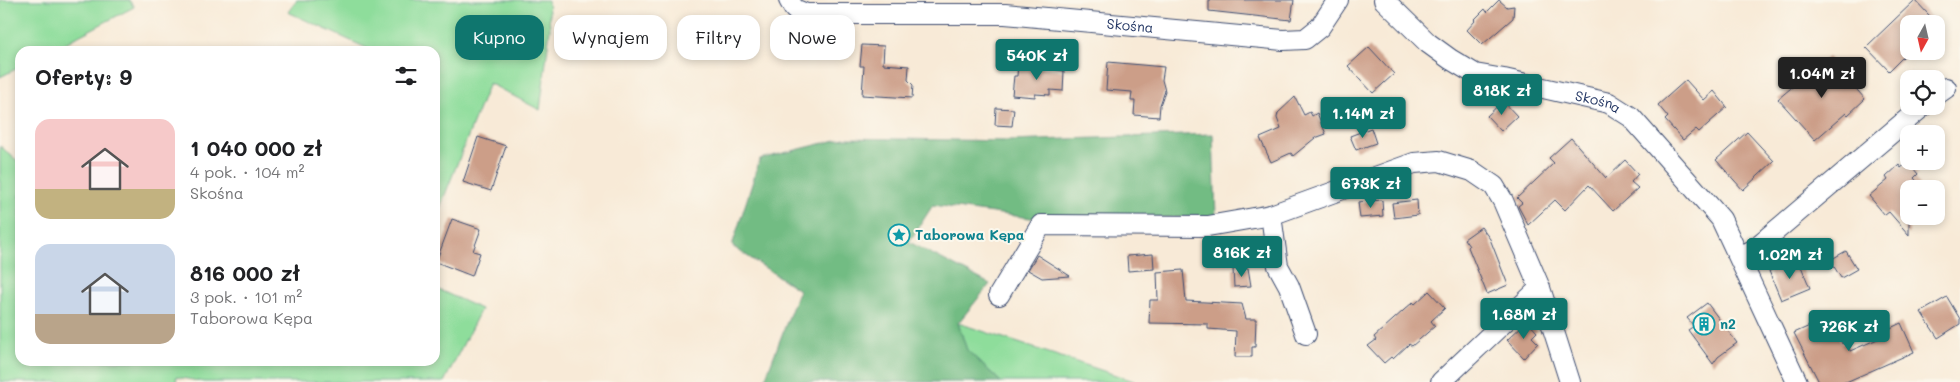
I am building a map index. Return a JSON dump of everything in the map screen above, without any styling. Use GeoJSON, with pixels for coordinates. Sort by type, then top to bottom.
{"type":"FeatureCollection","features":[{"type":"Feature","properties":{"kind":"street","name":"Skośna"},"geometry":{"type":"LineString","coordinates":[[789,0],[794,10],[806,14],[1005,14],[1283,40],[1305,39],[1320,27],[1338,0]]}},
{"type":"Feature","properties":{"kind":"street","name":"Skośna"},"geometry":{"type":"LineString","coordinates":[[1384,0],[1428,43],[1475,74],[1609,103],[1631,117],[1721,219],[1740,256],[1797,382]]}},
{"type":"Feature","properties":{"kind":"street"},"geometry":{"type":"LineString","coordinates":[[1740,256],[1753,250],[1913,115]]}},
{"type":"Feature","properties":{"kind":"street"},"geometry":{"type":"LineString","coordinates":[[999,294],[1041,225],[1208,226],[1271,214],[1414,163],[1439,161],[1472,171],[1494,186],[1540,288],[1570,382]]}},
{"type":"Feature","properties":{"kind":"street"},"geometry":{"type":"LineString","coordinates":[[1271,214],[1278,266],[1289,286],[1306,334]]}},
{"type":"Feature","properties":{"kind":"street"},"geometry":{"type":"LineString","coordinates":[[1441,382],[1540,288]]}},
{"type":"Feature","properties":{"kind":"green space"},"geometry":{"type":"Polygon","coordinates":[[[0,0],[129,0],[134,7],[60,46],[15,46],[15,70],[0,77],[0,0]]]}},
{"type":"Feature","properties":{"kind":"green space"},"geometry":{"type":"Polygon","coordinates":[[[297,0],[548,0],[550,29],[540,110],[489,83],[440,207],[440,46],[362,46],[288,12],[297,0]]]}},
{"type":"Feature","properties":{"kind":"green space"},"geometry":{"type":"Polygon","coordinates":[[[1213,134],[1216,217],[1038,219],[933,205],[909,242],[990,284],[958,323],[967,350],[1001,382],[764,382],[799,290],[732,246],[760,159],[844,138],[1009,141],[1213,134]]]}},
{"type":"Feature","properties":{"kind":"green space"},"geometry":{"type":"Polygon","coordinates":[[[0,146],[15,159],[15,366],[440,366],[440,290],[481,309],[444,382],[204,382],[176,377],[177,382],[0,382],[0,146]]]}},
{"type":"Feature","properties":{"kind":"green space"},"geometry":{"type":"Polygon","coordinates":[[[958,323],[1137,382],[1001,382],[966,350],[958,323]]]}},
{"type":"Feature","properties":{"kind":"building"},"geometry":{"type":"Polygon","coordinates":[[[1209,0],[1294,0],[1291,20],[1209,11],[1209,0]]]}},
{"type":"Feature","properties":{"kind":"building"},"geometry":{"type":"Polygon","coordinates":[[[1499,0],[1507,7],[1514,6],[1513,18],[1482,45],[1467,30],[1485,9],[1487,12],[1499,0]]]}},
{"type":"Feature","properties":{"kind":"building"},"geometry":{"type":"Polygon","coordinates":[[[1915,0],[1929,15],[1900,15],[1900,60],[1889,71],[1866,47],[1915,0]]]}},
{"type":"Feature","properties":{"kind":"building"},"geometry":{"type":"Polygon","coordinates":[[[862,45],[884,46],[883,64],[909,66],[908,80],[913,85],[912,98],[862,95],[864,66],[860,66],[862,45]]]}},
{"type":"Feature","properties":{"kind":"building"},"geometry":{"type":"Polygon","coordinates":[[[1369,47],[1394,74],[1373,93],[1348,66],[1369,47]]]}},
{"type":"Feature","properties":{"kind":"building"},"geometry":{"type":"Polygon","coordinates":[[[1828,57],[1865,99],[1848,115],[1846,113],[1815,140],[1778,99],[1828,57]]]}},
{"type":"Feature","properties":{"kind":"building"},"geometry":{"type":"Polygon","coordinates":[[[1108,62],[1164,67],[1162,80],[1165,91],[1160,105],[1159,117],[1134,115],[1135,101],[1131,101],[1132,92],[1106,90],[1108,62]]]}},
{"type":"Feature","properties":{"kind":"building"},"geometry":{"type":"Polygon","coordinates":[[[1018,63],[1064,71],[1063,91],[1050,90],[1050,95],[1035,94],[1035,97],[1012,95],[1014,76],[1017,76],[1018,63]]]}},
{"type":"Feature","properties":{"kind":"building"},"geometry":{"type":"Polygon","coordinates":[[[1686,80],[1704,100],[1714,91],[1727,107],[1699,132],[1696,129],[1683,140],[1665,120],[1668,117],[1658,105],[1686,80]]]}},
{"type":"Feature","properties":{"kind":"building"},"geometry":{"type":"Polygon","coordinates":[[[1295,97],[1304,115],[1310,112],[1312,116],[1317,113],[1326,134],[1315,138],[1293,156],[1291,153],[1271,162],[1260,138],[1281,129],[1277,118],[1278,113],[1295,97]]]}},
{"type":"Feature","properties":{"kind":"building"},"geometry":{"type":"Polygon","coordinates":[[[1503,101],[1517,116],[1501,131],[1487,116],[1503,101]]]}},
{"type":"Feature","properties":{"kind":"building"},"geometry":{"type":"Polygon","coordinates":[[[996,108],[1014,109],[1012,126],[995,125],[996,108]]]}},
{"type":"Feature","properties":{"kind":"building"},"geometry":{"type":"Polygon","coordinates":[[[1371,128],[1376,143],[1356,150],[1350,136],[1371,128]]]}},
{"type":"Feature","properties":{"kind":"building"},"geometry":{"type":"Polygon","coordinates":[[[1747,132],[1774,161],[1743,190],[1716,160],[1747,132]]]}},
{"type":"Feature","properties":{"kind":"building"},"geometry":{"type":"Polygon","coordinates":[[[478,137],[506,146],[491,191],[463,182],[478,137]]]}},
{"type":"Feature","properties":{"kind":"building"},"geometry":{"type":"Polygon","coordinates":[[[1571,138],[1606,178],[1625,160],[1638,174],[1631,182],[1638,188],[1613,211],[1589,185],[1565,210],[1555,200],[1528,225],[1518,206],[1522,203],[1517,198],[1554,163],[1549,158],[1571,138]]]}},
{"type":"Feature","properties":{"kind":"building"},"geometry":{"type":"Polygon","coordinates":[[[1899,165],[1900,170],[1915,170],[1918,174],[1914,178],[1916,180],[1900,180],[1900,225],[1889,212],[1885,215],[1869,196],[1888,180],[1886,177],[1899,165]]]}},
{"type":"Feature","properties":{"kind":"building"},"geometry":{"type":"Polygon","coordinates":[[[1382,200],[1383,216],[1360,218],[1358,202],[1382,200]]]}},
{"type":"Feature","properties":{"kind":"building"},"geometry":{"type":"Polygon","coordinates":[[[1417,200],[1418,215],[1394,218],[1392,203],[1417,200]]]}},
{"type":"Feature","properties":{"kind":"building"},"geometry":{"type":"Polygon","coordinates":[[[452,219],[481,229],[473,251],[480,253],[472,276],[440,264],[440,251],[452,219]]]}},
{"type":"Feature","properties":{"kind":"building"},"geometry":{"type":"Polygon","coordinates":[[[1900,225],[1909,225],[1909,235],[1900,225]]]}},
{"type":"Feature","properties":{"kind":"building"},"geometry":{"type":"Polygon","coordinates":[[[1481,227],[1490,239],[1508,285],[1487,294],[1469,246],[1464,239],[1481,227]]]}},
{"type":"Feature","properties":{"kind":"building"},"geometry":{"type":"Polygon","coordinates":[[[1846,251],[1857,269],[1841,278],[1830,260],[1846,251]]]}},
{"type":"Feature","properties":{"kind":"building"},"geometry":{"type":"Polygon","coordinates":[[[1153,254],[1154,269],[1128,271],[1127,256],[1153,254]]]}},
{"type":"Feature","properties":{"kind":"building"},"geometry":{"type":"Polygon","coordinates":[[[1037,255],[1070,276],[1042,278],[1028,270],[1037,255]]]}},
{"type":"Feature","properties":{"kind":"building"},"geometry":{"type":"Polygon","coordinates":[[[1798,259],[1810,288],[1781,300],[1769,271],[1798,259]]]}},
{"type":"Feature","properties":{"kind":"building"},"geometry":{"type":"Polygon","coordinates":[[[1248,268],[1251,286],[1234,287],[1233,269],[1248,268]]]}},
{"type":"Feature","properties":{"kind":"building"},"geometry":{"type":"Polygon","coordinates":[[[1183,270],[1186,301],[1242,304],[1246,319],[1256,319],[1255,347],[1252,347],[1252,357],[1235,357],[1236,331],[1208,329],[1208,324],[1149,323],[1150,300],[1158,300],[1157,272],[1183,270]]]}},
{"type":"Feature","properties":{"kind":"building"},"geometry":{"type":"Polygon","coordinates":[[[1429,291],[1445,308],[1431,321],[1435,326],[1412,346],[1409,344],[1393,359],[1391,357],[1384,363],[1368,346],[1376,340],[1374,337],[1413,302],[1415,304],[1429,291]]]}},
{"type":"Feature","properties":{"kind":"building"},"geometry":{"type":"Polygon","coordinates":[[[1947,297],[1960,319],[1960,324],[1938,338],[1921,312],[1947,297]]]}},
{"type":"Feature","properties":{"kind":"building"},"geometry":{"type":"Polygon","coordinates":[[[1707,303],[1737,343],[1718,357],[1713,364],[1688,330],[1694,326],[1687,318],[1707,303]]]}},
{"type":"Feature","properties":{"kind":"building"},"geometry":{"type":"Polygon","coordinates":[[[1830,317],[1842,344],[1846,342],[1850,351],[1880,338],[1878,334],[1901,323],[1914,352],[1846,382],[1819,382],[1794,333],[1830,317]]]}},
{"type":"Feature","properties":{"kind":"building"},"geometry":{"type":"Polygon","coordinates":[[[1527,321],[1537,332],[1532,337],[1538,343],[1524,358],[1507,340],[1527,321]]]}},
{"type":"Feature","properties":{"kind":"place","name":"Taborowa Kępa"},"geometry":{"type":"Point","coordinates":[899,235]}},
{"type":"Feature","properties":{"kind":"place","name":"n2"},"geometry":{"type":"Point","coordinates":[1704,324]}}]}
